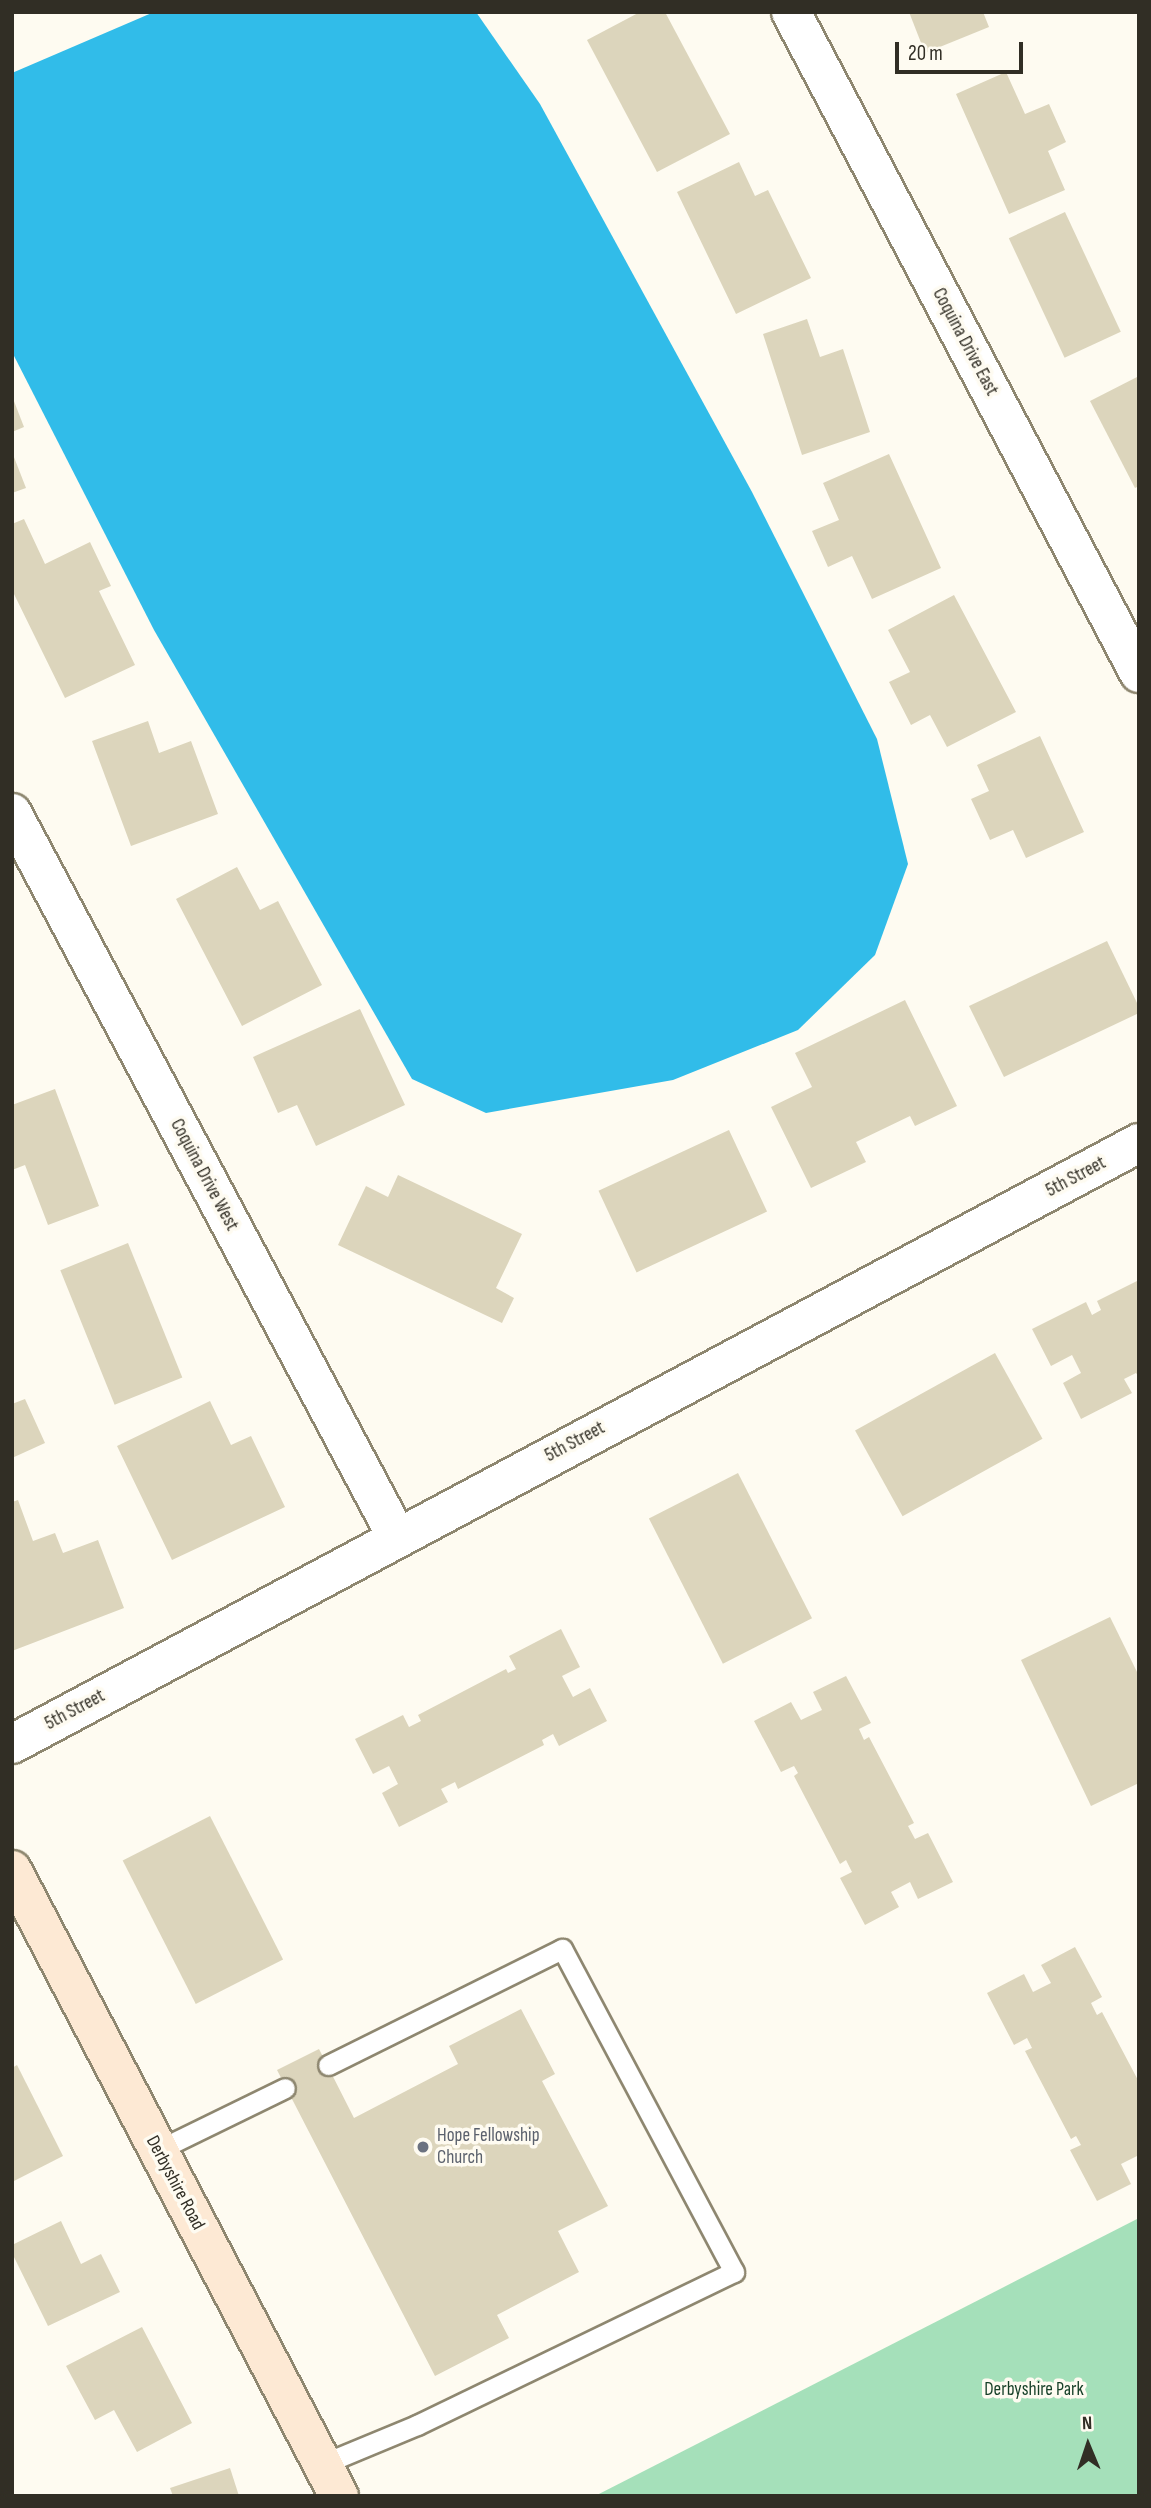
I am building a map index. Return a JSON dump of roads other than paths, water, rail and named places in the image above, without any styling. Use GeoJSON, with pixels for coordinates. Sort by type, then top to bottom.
{"type":"FeatureCollection","features":[{"type":"Feature","properties":{"kind":"street","name":"Coquina Drive East"},"geometry":{"type":"LineString","coordinates":[[791,12],[1139,673]]}},
{"type":"Feature","properties":{"kind":"street","name":"Coquina Drive West"},"geometry":{"type":"LineString","coordinates":[[12,813],[397,1537]]}},
{"type":"Feature","properties":{"kind":"street","name":"5th Street"},"geometry":{"type":"LineString","coordinates":[[12,1744],[1139,1143]]}},
{"type":"Feature","properties":{"kind":"street","name":"Derbyshire Road"},"geometry":{"type":"LineString","coordinates":[[12,1870],[331,2480]]}},
{"type":"Feature","properties":{"kind":"lane"},"geometry":{"type":"LineString","coordinates":[[328,2065],[562,1949],[734,2272],[417,2425],[331,2480]]}},
{"type":"Feature","properties":{"kind":"lane"},"geometry":{"type":"LineString","coordinates":[[158,2150],[285,2088]]}},
{"type":"Feature","properties":{"kind":"water"},"geometry":{"type":"Polygon","coordinates":[[[154,12],[476,12],[540,104],[752,492],[877,739],[908,864],[875,955],[798,1030],[673,1080],[486,1113],[412,1079],[154,630],[12,352],[12,73],[154,12]]]}},
{"type":"Feature","properties":{"kind":"place","name":"Hope Fellowship Church"},"geometry":{"type":"Point","coordinates":[423,2147]}},
{"type":"Feature","properties":{"kind":"park label","name":"Derbyshire Park"},"geometry":{"type":"Point","coordinates":[1034,2390]}}]}
